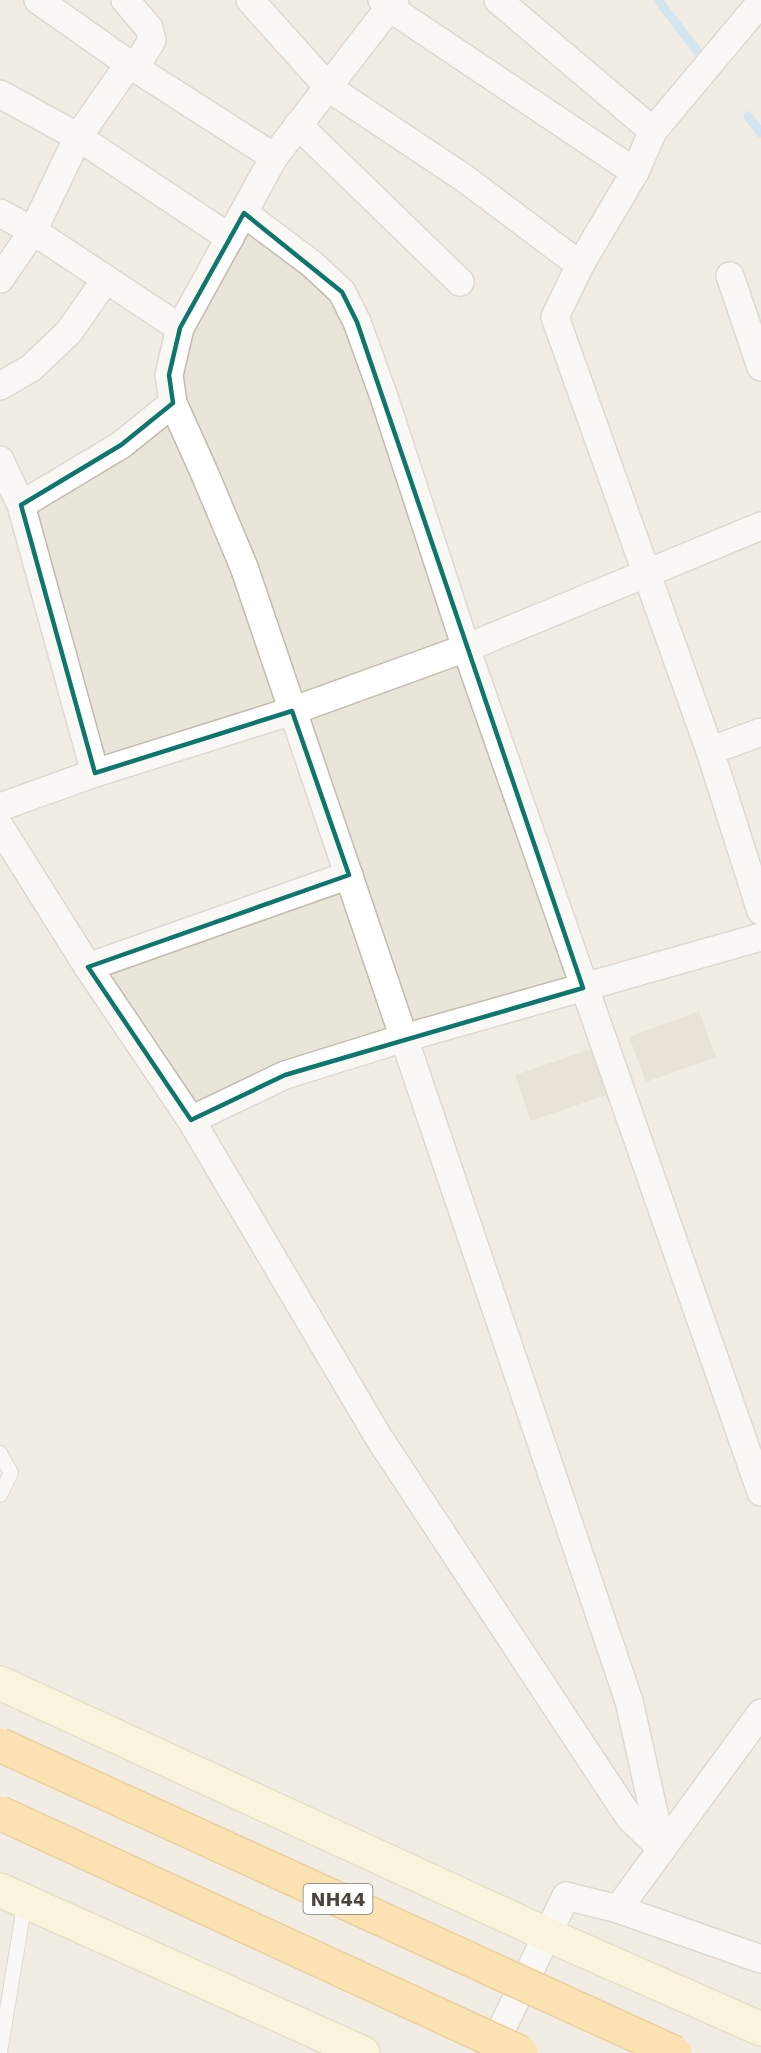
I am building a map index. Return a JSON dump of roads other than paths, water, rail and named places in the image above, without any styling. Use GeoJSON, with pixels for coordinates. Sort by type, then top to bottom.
{"type":"FeatureCollection","features":[{"type":"Feature","properties":{"kind":"highway","name":"NH44"},"geometry":{"type":"LineString","coordinates":[[0,1746],[675,2053]]}},
{"type":"Feature","properties":{"kind":"highway"},"geometry":{"type":"LineString","coordinates":[[0,1813],[521,2053]]}},
{"type":"Feature","properties":{"kind":"street"},"geometry":{"type":"LineString","coordinates":[[38,0],[132,66],[274,157]]}},
{"type":"Feature","properties":{"kind":"street"},"geometry":{"type":"LineString","coordinates":[[0,279],[33,231],[78,137],[152,40],[149,28],[125,0]]}},
{"type":"Feature","properties":{"kind":"street"},"geometry":{"type":"LineString","coordinates":[[250,0],[329,88],[464,178],[580,265]]}},
{"type":"Feature","properties":{"kind":"street"},"geometry":{"type":"LineString","coordinates":[[498,0],[653,131]]}},
{"type":"Feature","properties":{"kind":"street"},"geometry":{"type":"LineString","coordinates":[[761,2],[653,131],[635,172],[580,265],[555,317],[710,751],[761,911]]}},
{"type":"Feature","properties":{"kind":"street"},"geometry":{"type":"LineString","coordinates":[[635,172],[389,3],[329,88],[274,157],[180,328],[170,375],[173,403],[244,567],[629,1701],[662,1849]]}},
{"type":"Feature","properties":{"kind":"street"},"geometry":{"type":"LineString","coordinates":[[0,94],[78,137],[230,238]]}},
{"type":"Feature","properties":{"kind":"street"},"geometry":{"type":"LineString","coordinates":[[298,125],[460,282]]}},
{"type":"Feature","properties":{"kind":"street"},"geometry":{"type":"LineString","coordinates":[[0,213],[33,231],[180,328]]}},
{"type":"Feature","properties":{"kind":"street"},"geometry":{"type":"LineString","coordinates":[[244,213],[312,264],[342,292],[357,322],[384,397],[466,648],[761,1492]]}},
{"type":"Feature","properties":{"kind":"street"},"geometry":{"type":"LineString","coordinates":[[730,276],[761,367]]}},
{"type":"Feature","properties":{"kind":"street"},"geometry":{"type":"LineString","coordinates":[[0,386],[30,368],[69,332],[106,279]]}},
{"type":"Feature","properties":{"kind":"street"},"geometry":{"type":"LineString","coordinates":[[21,505],[121,445],[173,403]]}},
{"type":"Feature","properties":{"kind":"street"},"geometry":{"type":"LineString","coordinates":[[0,460],[21,505],[95,773]]}},
{"type":"Feature","properties":{"kind":"street"},"geometry":{"type":"LineString","coordinates":[[0,807],[95,773],[292,711],[466,648],[761,526]]}},
{"type":"Feature","properties":{"kind":"street"},"geometry":{"type":"LineString","coordinates":[[710,751],[761,732]]}},
{"type":"Feature","properties":{"kind":"street"},"geometry":{"type":"LineString","coordinates":[[0,827],[88,967],[191,1120],[379,1438],[628,1817],[662,1849]]}},
{"type":"Feature","properties":{"kind":"street"},"geometry":{"type":"LineString","coordinates":[[88,967],[349,875]]}},
{"type":"Feature","properties":{"kind":"street"},"geometry":{"type":"LineString","coordinates":[[191,1120],[285,1075],[404,1038],[761,937]]}},
{"type":"Feature","properties":{"kind":"street"},"geometry":{"type":"LineString","coordinates":[[0,1683],[546,1934],[761,2029]]}},
{"type":"Feature","properties":{"kind":"street"},"geometry":{"type":"LineString","coordinates":[[618,1909],[761,1713]]}},
{"type":"Feature","properties":{"kind":"street"},"geometry":{"type":"LineString","coordinates":[[12,1895],[363,2053]]}},
{"type":"Feature","properties":{"kind":"street"},"geometry":{"type":"LineString","coordinates":[[490,2053],[566,1896],[618,1909],[761,1959]]}},
{"type":"Feature","properties":{"kind":"lane"},"geometry":{"type":"LineString","coordinates":[[0,1453],[11,1473],[0,1495]]}},
{"type":"Feature","properties":{"kind":"lane"},"geometry":{"type":"LineString","coordinates":[[0,2052],[12,1895]]}},
{"type":"Feature","properties":{"kind":"waterway"},"geometry":{"type":"LineString","coordinates":[[658,0],[698,52]]}},
{"type":"Feature","properties":{"kind":"waterway"},"geometry":{"type":"LineString","coordinates":[[748,116],[761,133]]}}]}
